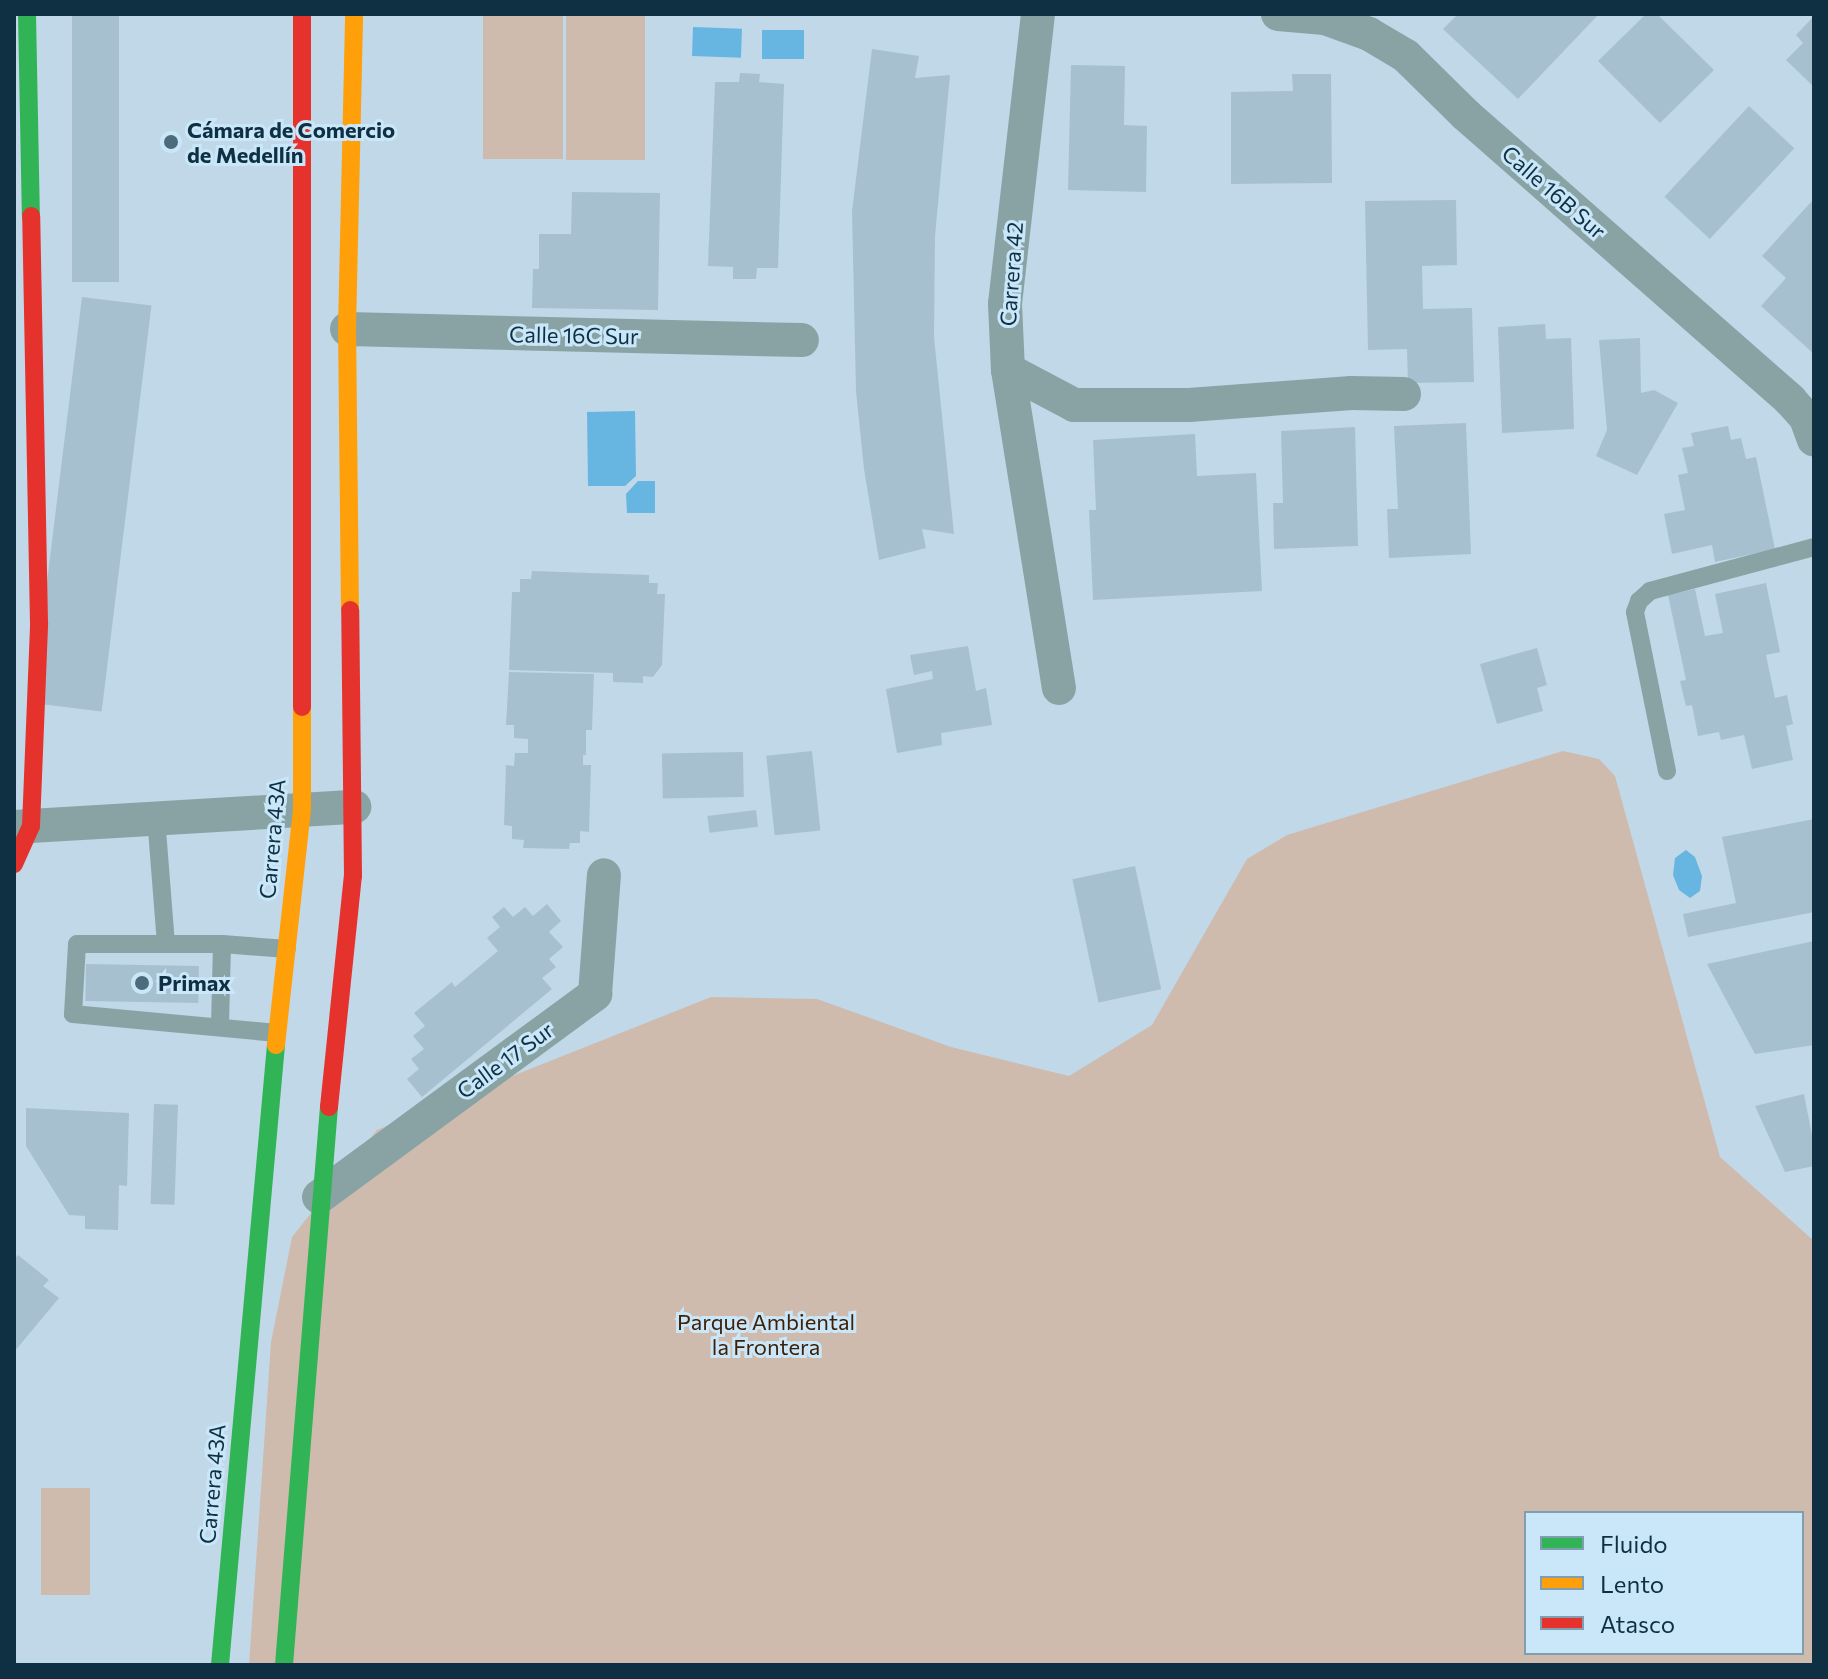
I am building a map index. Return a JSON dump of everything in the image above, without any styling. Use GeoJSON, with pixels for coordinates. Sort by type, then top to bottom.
{"type":"FeatureCollection","features":[{"type":"Feature","properties":{"kind":"main road"},"geometry":{"type":"LineString","coordinates":[[14,864],[23,826],[39,623],[27,14]]}},
{"type":"Feature","properties":{"kind":"main road","name":"Carrera 43A"},"geometry":{"type":"LineString","coordinates":[[220,1665],[277,1033],[302,809],[302,14]]}},
{"type":"Feature","properties":{"kind":"main road"},"geometry":{"type":"LineString","coordinates":[[284,1665],[319,1197],[353,876],[347,329],[354,14]]}},
{"type":"Feature","properties":{"kind":"street","name":"Carrera 42"},"geometry":{"type":"LineString","coordinates":[[1038,14],[1005,304],[1008,370],[1059,688]]}},
{"type":"Feature","properties":{"kind":"street","name":"Calle 16B Sur"},"geometry":{"type":"LineString","coordinates":[[1278,14],[1325,18],[1369,34],[1406,56],[1466,115],[1790,400],[1811,423]]}},
{"type":"Feature","properties":{"kind":"street","name":"Calle 16C Sur"},"geometry":{"type":"LineString","coordinates":[[347,329],[802,340]]}},
{"type":"Feature","properties":{"kind":"street"},"geometry":{"type":"LineString","coordinates":[[1008,370],[1074,405],[1189,405],[1352,393],[1404,394]]}},
{"type":"Feature","properties":{"kind":"street"},"geometry":{"type":"LineString","coordinates":[[23,826],[354,807]]}},
{"type":"Feature","properties":{"kind":"street","name":"Calle 17 Sur"},"geometry":{"type":"LineString","coordinates":[[319,1197],[595,994],[604,875]]}},
{"type":"Feature","properties":{"kind":"lane"},"geometry":{"type":"LineString","coordinates":[[14,532],[37,528]]}},
{"type":"Feature","properties":{"kind":"lane"},"geometry":{"type":"LineString","coordinates":[[1667,771],[1635,612],[1639,601],[1650,591],[1814,547]]}},
{"type":"Feature","properties":{"kind":"lane"},"geometry":{"type":"LineString","coordinates":[[14,623],[39,623]]}},
{"type":"Feature","properties":{"kind":"lane"},"geometry":{"type":"LineString","coordinates":[[156,817],[166,944]]}},
{"type":"Feature","properties":{"kind":"lane"},"geometry":{"type":"LineString","coordinates":[[277,1033],[73,1014],[77,944],[222,944],[287,949]]}},
{"type":"Feature","properties":{"kind":"lane"},"geometry":{"type":"LineString","coordinates":[[220,1026],[222,944]]}},
{"type":"Feature","properties":{"kind":"green space"},"geometry":{"type":"Polygon","coordinates":[[[483,14],[563,14],[563,159],[483,159],[483,14]]]}},
{"type":"Feature","properties":{"kind":"green space"},"geometry":{"type":"Polygon","coordinates":[[[566,14],[645,14],[645,160],[566,160],[566,14]]]}},
{"type":"Feature","properties":{"kind":"green space","name":"Parque Ambiental la Frontera"},"geometry":{"type":"Polygon","coordinates":[[[1563,751],[1599,759],[1615,776],[1720,1157],[1814,1241],[1814,1665],[249,1665],[271,1342],[292,1237],[377,1130],[711,997],[817,999],[951,1047],[1069,1076],[1152,1025],[1247,859],[1287,835],[1563,751]]]}},
{"type":"Feature","properties":{"kind":"green space"},"geometry":{"type":"Polygon","coordinates":[[[41,1488],[90,1488],[90,1595],[41,1595],[41,1488]]]}},
{"type":"Feature","properties":{"kind":"water"},"geometry":{"type":"Polygon","coordinates":[[[693,27],[742,29],[741,58],[692,56],[693,27]]]}},
{"type":"Feature","properties":{"kind":"water"},"geometry":{"type":"Polygon","coordinates":[[[762,30],[804,30],[804,59],[762,59],[762,30]]]}},
{"type":"Feature","properties":{"kind":"water"},"geometry":{"type":"Polygon","coordinates":[[[635,411],[636,476],[625,486],[588,486],[587,412],[635,411]]]}},
{"type":"Feature","properties":{"kind":"water"},"geometry":{"type":"Polygon","coordinates":[[[638,481],[655,481],[655,513],[627,513],[626,494],[638,481]]]}},
{"type":"Feature","properties":{"kind":"water"},"geometry":{"type":"Polygon","coordinates":[[[1686,850],[1695,857],[1702,876],[1700,891],[1690,898],[1679,890],[1673,875],[1675,858],[1686,850]]]}},
{"type":"Feature","properties":{"kind":"building"},"geometry":{"type":"Polygon","coordinates":[[[72,14],[119,14],[119,282],[72,282],[72,14]]]}},
{"type":"Feature","properties":{"kind":"building"},"geometry":{"type":"Polygon","coordinates":[[[1458,14],[1599,14],[1518,99],[1443,29],[1458,14]]]}},
{"type":"Feature","properties":{"kind":"building"},"geometry":{"type":"Polygon","coordinates":[[[1646,14],[1657,14],[1714,70],[1660,123],[1598,61],[1646,14]]]}},
{"type":"Feature","properties":{"kind":"building"},"geometry":{"type":"Polygon","coordinates":[[[1814,16],[1814,87],[1786,60],[1803,43],[1796,35],[1814,16]]]}},
{"type":"Feature","properties":{"kind":"building"},"geometry":{"type":"Polygon","coordinates":[[[872,49],[919,56],[915,78],[950,75],[935,236],[934,337],[954,534],[922,529],[926,548],[879,560],[864,469],[856,391],[852,211],[872,49]]]}},
{"type":"Feature","properties":{"kind":"building"},"geometry":{"type":"Polygon","coordinates":[[[1071,65],[1125,66],[1124,125],[1147,126],[1146,192],[1068,190],[1071,65]]]}},
{"type":"Feature","properties":{"kind":"building"},"geometry":{"type":"Polygon","coordinates":[[[740,73],[760,74],[759,82],[784,84],[778,268],[757,268],[756,279],[733,279],[733,267],[708,266],[715,82],[739,82],[740,73]]]}},
{"type":"Feature","properties":{"kind":"building"},"geometry":{"type":"Polygon","coordinates":[[[1292,74],[1331,74],[1332,183],[1231,184],[1231,92],[1293,91],[1292,74]]]}},
{"type":"Feature","properties":{"kind":"building"},"geometry":{"type":"Polygon","coordinates":[[[1749,106],[1794,148],[1710,239],[1664,197],[1749,106]]]}},
{"type":"Feature","properties":{"kind":"building"},"geometry":{"type":"Polygon","coordinates":[[[572,192],[660,193],[658,310],[532,308],[533,269],[539,269],[539,234],[571,234],[572,192]]]}},
{"type":"Feature","properties":{"kind":"building"},"geometry":{"type":"Polygon","coordinates":[[[1456,200],[1457,265],[1422,266],[1423,309],[1472,308],[1474,382],[1408,383],[1407,349],[1368,350],[1365,201],[1456,200]]]}},
{"type":"Feature","properties":{"kind":"building"},"geometry":{"type":"Polygon","coordinates":[[[1811,202],[1814,204],[1814,354],[1761,306],[1786,278],[1762,256],[1811,202]]]}},
{"type":"Feature","properties":{"kind":"building"},"geometry":{"type":"Polygon","coordinates":[[[82,297],[151,306],[102,711],[32,703],[82,297]]]}},
{"type":"Feature","properties":{"kind":"building"},"geometry":{"type":"Polygon","coordinates":[[[1545,324],[1546,339],[1571,338],[1574,429],[1502,433],[1498,327],[1545,324]]]}},
{"type":"Feature","properties":{"kind":"building"},"geometry":{"type":"Polygon","coordinates":[[[1640,338],[1641,393],[1654,390],[1678,403],[1637,475],[1596,456],[1607,430],[1599,340],[1640,338]]]}},
{"type":"Feature","properties":{"kind":"building"},"geometry":{"type":"Polygon","coordinates":[[[1466,423],[1471,554],[1389,558],[1387,509],[1398,509],[1394,426],[1466,423]]]}},
{"type":"Feature","properties":{"kind":"building"},"geometry":{"type":"Polygon","coordinates":[[[1728,426],[1731,440],[1741,438],[1746,459],[1756,457],[1775,549],[1715,562],[1712,545],[1672,554],[1664,514],[1685,510],[1678,475],[1688,473],[1682,448],[1694,446],[1691,433],[1728,426]]]}},
{"type":"Feature","properties":{"kind":"building"},"geometry":{"type":"Polygon","coordinates":[[[1355,427],[1358,546],[1274,549],[1273,503],[1283,503],[1281,431],[1355,427]]]}},
{"type":"Feature","properties":{"kind":"building"},"geometry":{"type":"Polygon","coordinates":[[[1195,434],[1197,476],[1256,473],[1262,591],[1093,600],[1089,510],[1096,510],[1093,440],[1195,434]]]}},
{"type":"Feature","properties":{"kind":"building"},"geometry":{"type":"Polygon","coordinates":[[[532,571],[649,575],[649,583],[658,583],[657,594],[665,594],[662,665],[653,677],[643,676],[643,683],[613,682],[613,673],[509,670],[512,592],[520,592],[520,579],[531,579],[532,571]]]}},
{"type":"Feature","properties":{"kind":"building"},"geometry":{"type":"Polygon","coordinates":[[[1766,583],[1780,652],[1766,655],[1775,698],[1787,695],[1793,724],[1786,726],[1793,760],[1752,769],[1744,735],[1721,740],[1719,732],[1698,736],[1692,705],[1686,706],[1680,681],[1686,680],[1668,595],[1695,589],[1705,636],[1723,633],[1715,594],[1766,583]]]}},
{"type":"Feature","properties":{"kind":"building"},"geometry":{"type":"Polygon","coordinates":[[[968,646],[976,691],[986,688],[992,725],[941,733],[942,745],[897,753],[886,689],[933,679],[932,671],[914,675],[910,655],[968,646]]]}},
{"type":"Feature","properties":{"kind":"building"},"geometry":{"type":"Polygon","coordinates":[[[1537,648],[1547,685],[1537,688],[1543,711],[1497,724],[1480,664],[1537,648]]]}},
{"type":"Feature","properties":{"kind":"building"},"geometry":{"type":"Polygon","coordinates":[[[509,672],[594,674],[592,730],[586,730],[586,755],[583,755],[583,765],[591,765],[589,832],[580,831],[580,843],[570,843],[569,849],[523,848],[524,840],[512,839],[512,826],[504,825],[506,765],[514,766],[515,753],[528,753],[528,739],[514,738],[514,725],[506,725],[509,672]]]}},
{"type":"Feature","properties":{"kind":"building"},"geometry":{"type":"Polygon","coordinates":[[[812,751],[820,831],[775,835],[766,756],[812,751]]]}},
{"type":"Feature","properties":{"kind":"building"},"geometry":{"type":"Polygon","coordinates":[[[743,752],[744,797],[663,798],[662,753],[743,752]]]}},
{"type":"Feature","properties":{"kind":"building"},"geometry":{"type":"Polygon","coordinates":[[[756,810],[758,827],[709,833],[707,816],[756,810]]]}},
{"type":"Feature","properties":{"kind":"building"},"geometry":{"type":"Polygon","coordinates":[[[1814,819],[1814,912],[1688,937],[1683,914],[1736,903],[1722,837],[1814,819]]]}},
{"type":"Feature","properties":{"kind":"building"},"geometry":{"type":"Polygon","coordinates":[[[1135,866],[1161,989],[1099,1003],[1072,879],[1135,866]]]}},
{"type":"Feature","properties":{"kind":"building"},"geometry":{"type":"Polygon","coordinates":[[[547,904],[561,921],[549,932],[563,947],[549,959],[556,967],[542,978],[552,989],[422,1097],[407,1079],[419,1069],[411,1059],[424,1049],[413,1036],[425,1026],[414,1013],[452,982],[455,987],[498,951],[487,938],[500,927],[492,917],[504,907],[513,917],[525,907],[533,916],[547,904]]]}},
{"type":"Feature","properties":{"kind":"building"},"geometry":{"type":"Polygon","coordinates":[[[1814,941],[1814,1045],[1755,1054],[1707,964],[1814,941]]]}},
{"type":"Feature","properties":{"kind":"building","name":"Primax"},"geometry":{"type":"Polygon","coordinates":[[[86,964],[199,966],[198,1003],[85,1001],[86,964]]]}},
{"type":"Feature","properties":{"kind":"building"},"geometry":{"type":"Polygon","coordinates":[[[1804,1094],[1814,1146],[1814,1166],[1785,1172],[1755,1106],[1804,1094]]]}},
{"type":"Feature","properties":{"kind":"building"},"geometry":{"type":"Polygon","coordinates":[[[154,1104],[178,1105],[174,1205],[151,1204],[154,1104]]]}},
{"type":"Feature","properties":{"kind":"building"},"geometry":{"type":"Polygon","coordinates":[[[26,1108],[129,1113],[127,1186],[119,1185],[118,1230],[85,1229],[85,1216],[69,1215],[26,1146],[26,1108]]]}},
{"type":"Feature","properties":{"kind":"building"},"geometry":{"type":"Polygon","coordinates":[[[18,1255],[49,1280],[43,1286],[59,1298],[14,1352],[14,1260],[18,1255]]]}},
{"type":"Feature","properties":{"kind":"traffic: fast"},"geometry":{"type":"LineString","coordinates":[[27,14],[31,216]]}},
{"type":"Feature","properties":{"kind":"traffic: fast"},"geometry":{"type":"LineString","coordinates":[[220,1665],[276,1045]]}},
{"type":"Feature","properties":{"kind":"traffic: fast"},"geometry":{"type":"LineString","coordinates":[[284,1665],[329,1107]]}},
{"type":"Feature","properties":{"kind":"traffic: slow"},"geometry":{"type":"LineString","coordinates":[[350,610],[347,329],[354,14]]}},
{"type":"Feature","properties":{"kind":"traffic: slow"},"geometry":{"type":"LineString","coordinates":[[276,1045],[302,809],[302,707]]}},
{"type":"Feature","properties":{"kind":"traffic: jam"},"geometry":{"type":"LineString","coordinates":[[302,14],[302,707]]}},
{"type":"Feature","properties":{"kind":"traffic: jam"},"geometry":{"type":"LineString","coordinates":[[14,864],[31,826],[39,623],[31,216]]}},
{"type":"Feature","properties":{"kind":"traffic: jam"},"geometry":{"type":"LineString","coordinates":[[329,1107],[353,876],[350,610]]}},
{"type":"Feature","properties":{"kind":"place","name":"Cámara de Comercio de Medellín"},"geometry":{"type":"Point","coordinates":[171,142]}},
{"type":"Feature","properties":{"kind":"place","name":"Primax"},"geometry":{"type":"Point","coordinates":[142,983]}}]}
